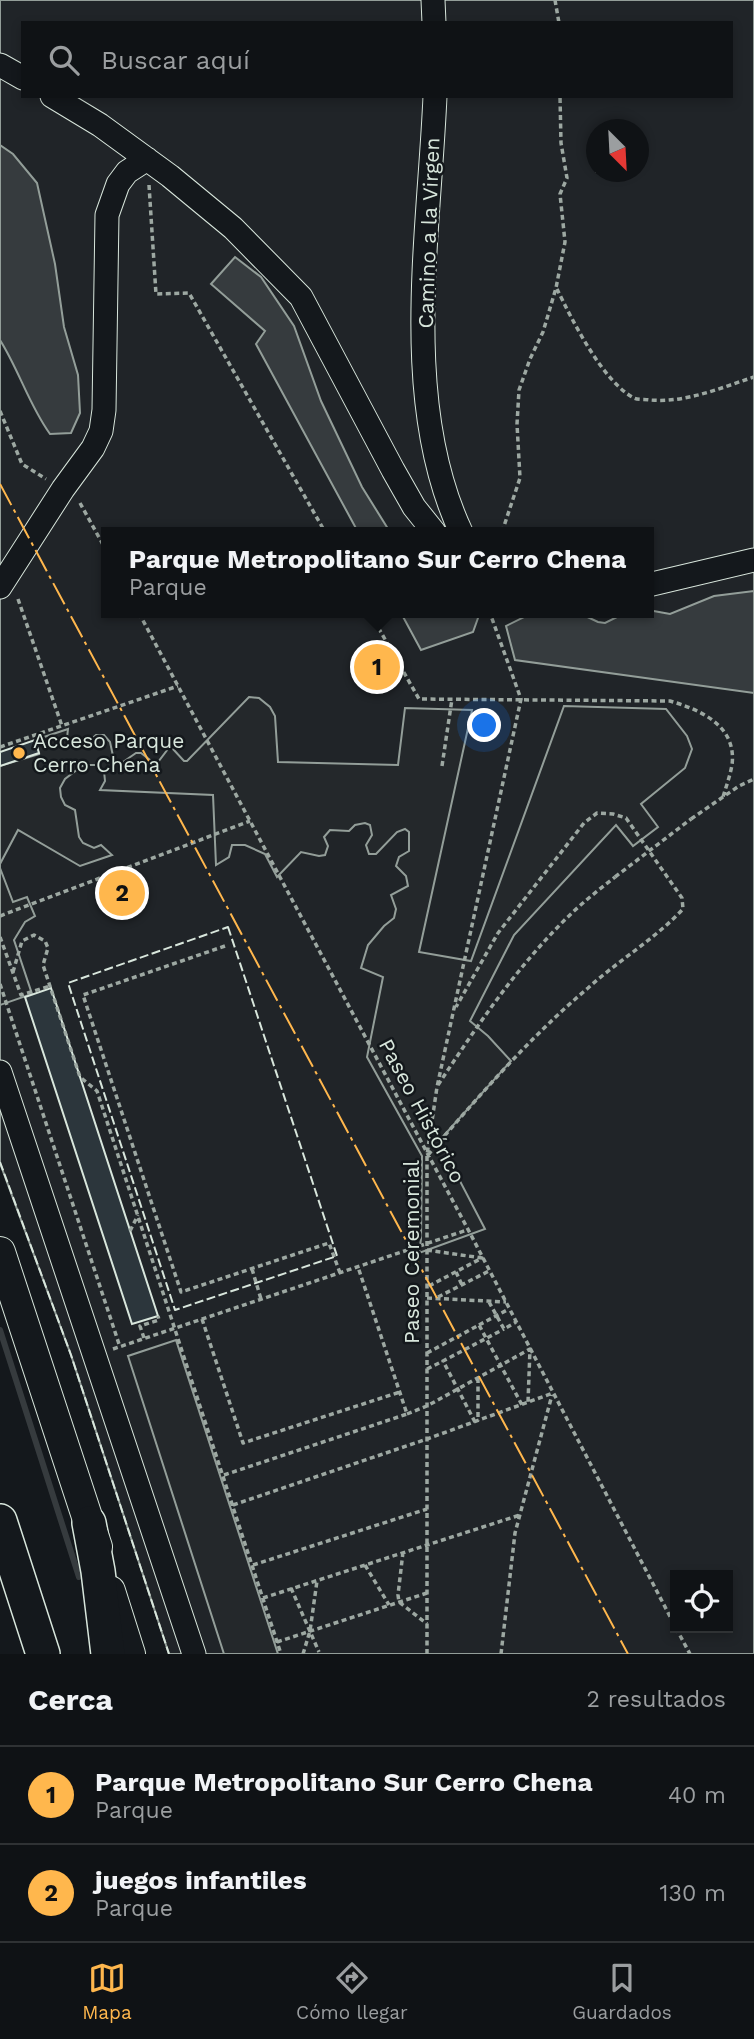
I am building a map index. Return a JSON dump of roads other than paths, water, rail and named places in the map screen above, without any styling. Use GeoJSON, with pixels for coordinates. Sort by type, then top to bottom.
{"type":"FeatureCollection","features":[{"type":"Feature","properties":{"kind":"highway"},"geometry":{"type":"LineString","coordinates":[[0,1521],[43,1654]]}},
{"type":"Feature","properties":{"kind":"highway"},"geometry":{"type":"LineString","coordinates":[[89,1523],[99,1571],[108,1654]]}},
{"type":"Feature","properties":{"kind":"main road"},"geometry":{"type":"LineString","coordinates":[[0,1252],[130,1654]]}},
{"type":"Feature","properties":{"kind":"lane"},"geometry":{"type":"LineString","coordinates":[[433,0],[434,21]]}},
{"type":"Feature","properties":{"kind":"lane"},"geometry":{"type":"LineString","coordinates":[[0,65],[21,77]]}},
{"type":"Feature","properties":{"kind":"lane"},"geometry":{"type":"LineString","coordinates":[[55,98],[100,125],[147,159],[233,228],[301,297],[393,470],[414,507],[430,527]]}},
{"type":"Feature","properties":{"kind":"lane","name":"Camino a la Virgen"},"geometry":{"type":"LineString","coordinates":[[435,98],[423,274],[426,390],[441,480],[446,501],[459,527]]}},
{"type":"Feature","properties":{"kind":"lane"},"geometry":{"type":"LineString","coordinates":[[4,580],[93,448],[101,431],[104,410],[107,215],[118,184],[127,172],[147,159]]}},
{"type":"Feature","properties":{"kind":"lane"},"geometry":{"type":"LineString","coordinates":[[654,584],[754,560]]}},
{"type":"Feature","properties":{"kind":"lane"},"geometry":{"type":"LineString","coordinates":[[0,1072],[194,1654]]}},
{"type":"Feature","properties":{"kind":"waterway"},"geometry":{"type":"LineString","coordinates":[[0,1330],[79,1577]]}},
{"type":"Feature","properties":{"kind":"place","name":"Parque Metropolitano Sur Cerro Chena"},"geometry":{"type":"Point","coordinates":[377,667]}},
{"type":"Feature","properties":{"kind":"place","name":"Acceso Parque Cerro Chena"},"geometry":{"type":"Point","coordinates":[19,753]}},
{"type":"Feature","properties":{"kind":"place","name":"juegos infantiles"},"geometry":{"type":"Point","coordinates":[122,893]}}]}
